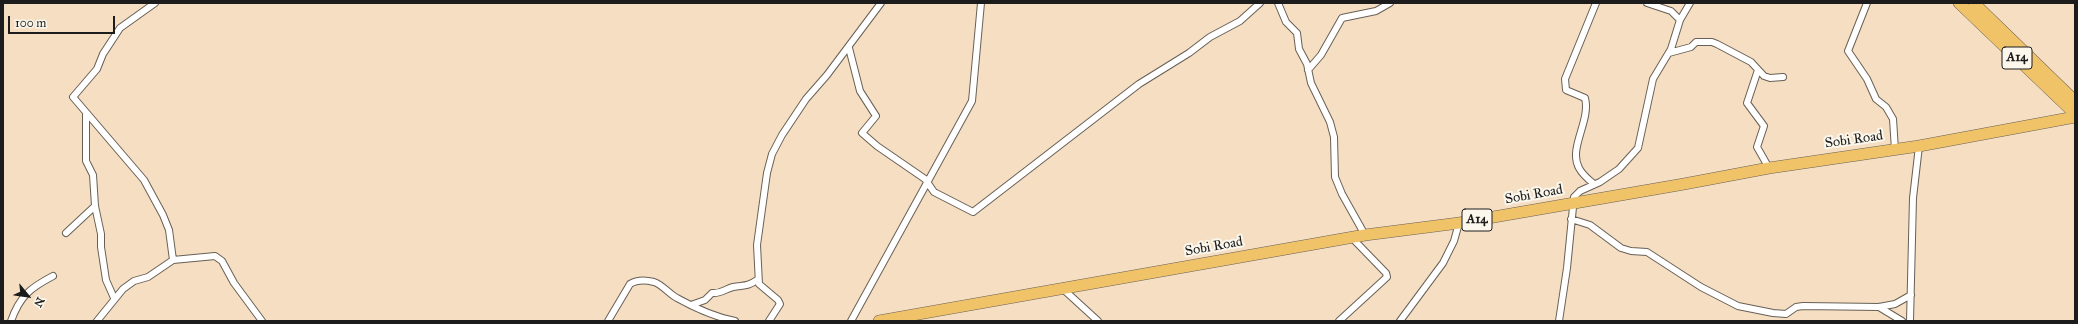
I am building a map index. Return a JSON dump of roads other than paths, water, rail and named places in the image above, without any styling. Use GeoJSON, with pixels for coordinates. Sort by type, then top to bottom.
{"type":"FeatureCollection","features":[{"type":"Feature","properties":{"kind":"highway","name":"A14"},"geometry":{"type":"LineString","coordinates":[[1959,3],[2075,114]]}},
{"type":"Feature","properties":{"kind":"highway","name":"A14"},"geometry":{"type":"LineString","coordinates":[[1974,3],[2075,102]]}},
{"type":"Feature","properties":{"kind":"highway","name":"Sobi Road"},"geometry":{"type":"LineString","coordinates":[[879,321],[930,316],[1062,288],[1353,239],[1365,235],[1459,223],[1769,168],[1919,146],[2075,117]]}},
{"type":"Feature","properties":{"kind":"street"},"geometry":{"type":"LineString","coordinates":[[155,3],[120,28],[103,54],[97,69],[72,97],[86,115],[144,180],[163,215],[169,230],[173,260]]}},
{"type":"Feature","properties":{"kind":"street"},"geometry":{"type":"LineString","coordinates":[[769,321],[780,304],[778,300],[759,284],[757,280],[757,245],[767,173],[772,154],[782,135],[806,99],[827,76],[849,48],[881,3]]}},
{"type":"Feature","properties":{"kind":"street"},"geometry":{"type":"LineString","coordinates":[[851,321],[972,101],[981,3]]}},
{"type":"Feature","properties":{"kind":"street"},"geometry":{"type":"LineString","coordinates":[[849,48],[860,91],[876,116],[862,133],[877,146],[925,179],[934,192],[973,212],[1139,84],[1189,53],[1210,37],[1240,21],[1260,3]]}},
{"type":"Feature","properties":{"kind":"street"},"geometry":{"type":"LineString","coordinates":[[1278,3],[1286,22],[1297,33],[1299,49],[1308,70],[1311,83],[1330,122],[1334,137],[1335,177],[1342,194],[1365,235]]}},
{"type":"Feature","properties":{"kind":"street"},"geometry":{"type":"LineString","coordinates":[[1308,70],[1321,55],[1342,18],[1376,11],[1390,3]]}},
{"type":"Feature","properties":{"kind":"street"},"geometry":{"type":"LineString","coordinates":[[1594,184],[1579,168],[1576,157],[1577,146],[1588,107],[1585,98],[1566,90],[1565,86],[1568,72],[1596,3]]}},
{"type":"Feature","properties":{"kind":"street"},"geometry":{"type":"LineString","coordinates":[[1647,3],[1671,11],[1680,20]]}},
{"type":"Feature","properties":{"kind":"street"},"geometry":{"type":"LineString","coordinates":[[1559,321],[1567,268],[1572,203],[1576,194],[1619,169],[1638,148],[1654,79],[1669,53],[1680,20],[1690,3]]}},
{"type":"Feature","properties":{"kind":"street"},"geometry":{"type":"LineString","coordinates":[[1867,3],[1848,51],[1867,79],[1876,100],[1886,107],[1893,119],[1895,150]]}},
{"type":"Feature","properties":{"kind":"street"},"geometry":{"type":"LineString","coordinates":[[1669,53],[1691,46],[1696,42],[1712,42],[1751,62],[1764,76],[1770,78],[1782,77]]}},
{"type":"Feature","properties":{"kind":"street"},"geometry":{"type":"LineString","coordinates":[[1758,70],[1747,103],[1764,126],[1757,147],[1769,168]]}},
{"type":"Feature","properties":{"kind":"street"},"geometry":{"type":"LineString","coordinates":[[86,115],[86,161],[92,175],[106,280],[114,298]]}},
{"type":"Feature","properties":{"kind":"street"},"geometry":{"type":"LineString","coordinates":[[1910,321],[1913,198],[1919,146]]}},
{"type":"Feature","properties":{"kind":"street"},"geometry":{"type":"LineString","coordinates":[[66,233],[95,206]]}},
{"type":"Feature","properties":{"kind":"street"},"geometry":{"type":"LineString","coordinates":[[1571,219],[1590,225],[1621,248],[1632,251],[1647,252],[1702,287],[1738,306],[1786,314],[1796,307],[1803,306],[1879,307],[1895,304],[1911,295]]}},
{"type":"Feature","properties":{"kind":"street"},"geometry":{"type":"LineString","coordinates":[[1400,321],[1442,263],[1454,241],[1459,223]]}},
{"type":"Feature","properties":{"kind":"street"},"geometry":{"type":"LineString","coordinates":[[1339,321],[1388,277],[1386,273],[1353,239]]}},
{"type":"Feature","properties":{"kind":"street"},"geometry":{"type":"LineString","coordinates":[[97,321],[114,298],[134,281],[148,276],[173,260],[215,256],[222,261],[234,283],[262,321]]}},
{"type":"Feature","properties":{"kind":"street"},"geometry":{"type":"LineString","coordinates":[[11,321],[16,305],[27,291],[40,281],[53,276]]}},
{"type":"Feature","properties":{"kind":"street"},"geometry":{"type":"LineString","coordinates":[[608,321],[626,289],[635,281],[643,280],[655,282],[676,298],[691,305],[735,321]]}},
{"type":"Feature","properties":{"kind":"street"},"geometry":{"type":"LineString","coordinates":[[691,305],[705,300],[712,292],[720,294],[732,288],[747,287],[757,280]]}},
{"type":"Feature","properties":{"kind":"street"},"geometry":{"type":"LineString","coordinates":[[1062,288],[1098,321]]}},
{"type":"Feature","properties":{"kind":"street"},"geometry":{"type":"LineString","coordinates":[[1879,307],[1902,321]]}}]}
